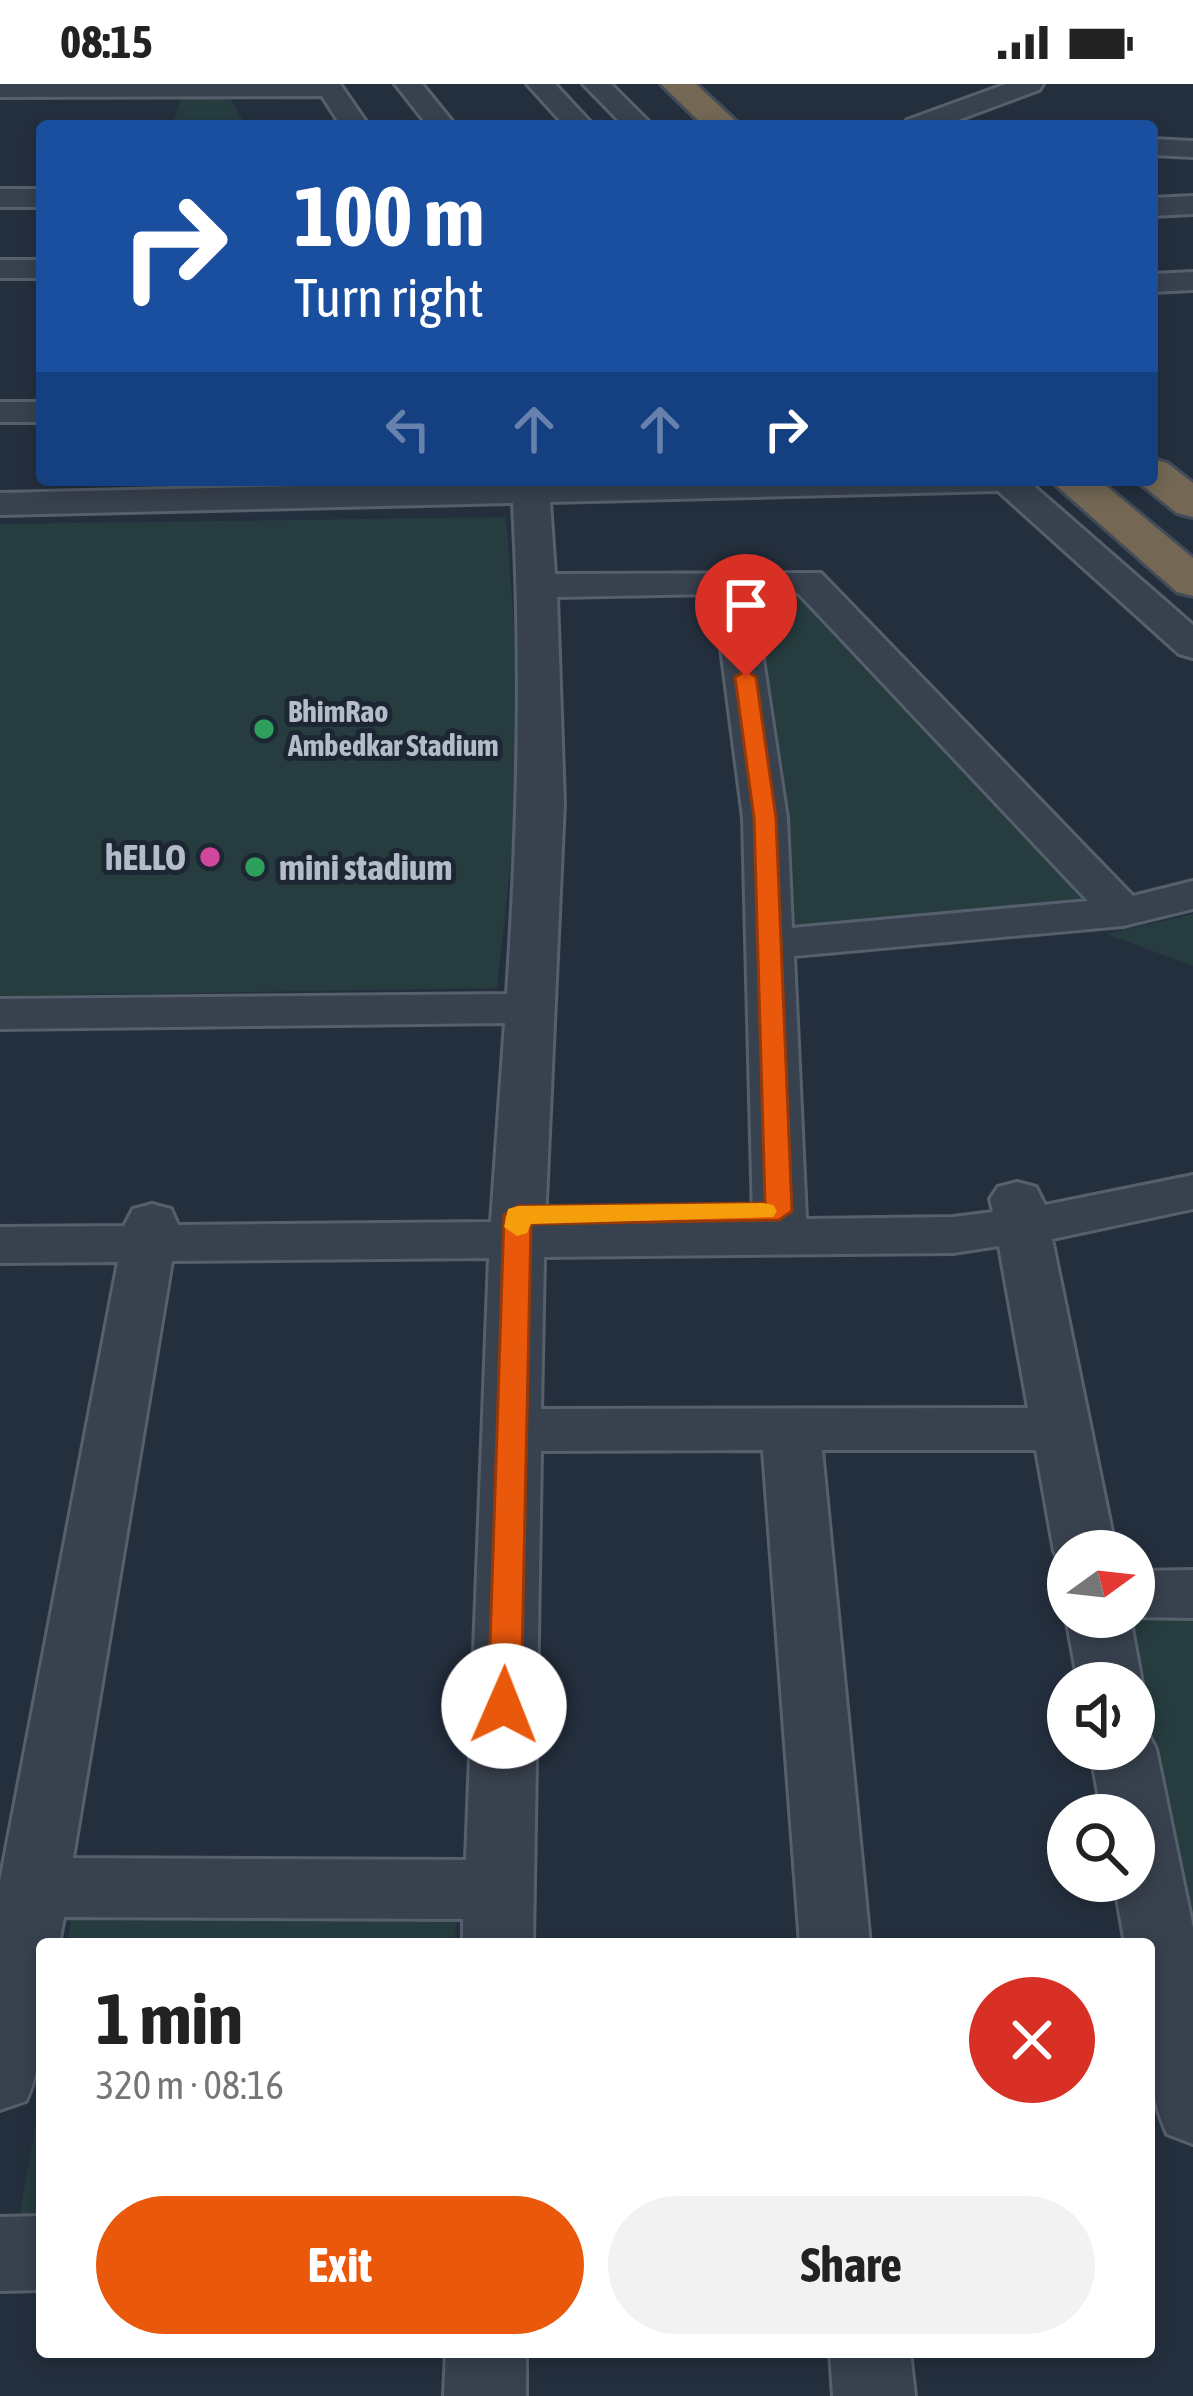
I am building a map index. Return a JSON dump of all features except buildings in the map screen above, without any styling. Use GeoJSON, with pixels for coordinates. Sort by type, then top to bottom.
{"type":"FeatureCollection","features":[{"type":"Feature","properties":{"kind":"highway"},"geometry":{"type":"LineString","coordinates":[[639,84],[678,120]]}},
{"type":"Feature","properties":{"kind":"highway"},"geometry":{"type":"LineString","coordinates":[[677,84],[717,120]]}},
{"type":"Feature","properties":{"kind":"highway"},"geometry":{"type":"LineString","coordinates":[[710,84],[750,120]]}},
{"type":"Feature","properties":{"kind":"highway"},"geometry":{"type":"LineString","coordinates":[[1079,486],[1193,582]]}},
{"type":"Feature","properties":{"kind":"highway"},"geometry":{"type":"LineString","coordinates":[[1138,486],[1175,504]]}},
{"type":"Feature","properties":{"kind":"street"},"geometry":{"type":"LineString","coordinates":[[408,84],[437,120]]}},
{"type":"Feature","properties":{"kind":"street"},"geometry":{"type":"LineString","coordinates":[[541,84],[574,120]]}},
{"type":"Feature","properties":{"kind":"street"},"geometry":{"type":"LineString","coordinates":[[596,84],[633,120]]}},
{"type":"Feature","properties":{"kind":"street"},"geometry":{"type":"LineString","coordinates":[[933,120],[1030,84]]}},
{"type":"Feature","properties":{"kind":"street"},"geometry":{"type":"LineString","coordinates":[[0,89],[80,86],[170,98],[238,98],[330,88],[351,120]]}},
{"type":"Feature","properties":{"kind":"street"},"geometry":{"type":"LineString","coordinates":[[65,120],[80,86]]}},
{"type":"Feature","properties":{"kind":"street"},"geometry":{"type":"LineString","coordinates":[[1158,146],[1193,149]]}},
{"type":"Feature","properties":{"kind":"street"},"geometry":{"type":"LineString","coordinates":[[0,198],[36,198]]}},
{"type":"Feature","properties":{"kind":"street"},"geometry":{"type":"LineString","coordinates":[[1158,207],[1193,205]]}},
{"type":"Feature","properties":{"kind":"street"},"geometry":{"type":"LineString","coordinates":[[0,269],[36,268]]}},
{"type":"Feature","properties":{"kind":"street"},"geometry":{"type":"LineString","coordinates":[[1158,283],[1193,281]]}},
{"type":"Feature","properties":{"kind":"street"},"geometry":{"type":"LineString","coordinates":[[0,412],[36,412]]}},
{"type":"Feature","properties":{"kind":"street"},"geometry":{"type":"LineString","coordinates":[[0,489],[36,486]]}},
{"type":"Feature","properties":{"kind":"street"},"geometry":{"type":"LineString","coordinates":[[151,486],[531,493],[787,486]]}},
{"type":"Feature","properties":{"kind":"street"},"geometry":{"type":"LineString","coordinates":[[0,504],[390,486]]}},
{"type":"Feature","properties":{"kind":"street"},"geometry":{"type":"LineString","coordinates":[[1013,486],[1193,646]]}},
{"type":"Feature","properties":{"kind":"street"},"geometry":{"type":"LineString","coordinates":[[34,1888],[498,1917],[517,1227],[542,803],[531,493]]}},
{"type":"Feature","properties":{"kind":"street"},"geometry":{"type":"LineString","coordinates":[[537,586],[808,581],[1123,912]]}},
{"type":"Feature","properties":{"kind":"street"},"geometry":{"type":"LineString","coordinates":[[732,583],[765,818],[779,1224]]}},
{"type":"Feature","properties":{"kind":"street"},"geometry":{"type":"LineString","coordinates":[[770,944],[1123,912],[1193,895]]}},
{"type":"Feature","properties":{"kind":"street"},"geometry":{"type":"LineString","coordinates":[[0,1014],[530,1008]]}},
{"type":"Feature","properties":{"kind":"street"},"geometry":{"type":"LineString","coordinates":[[0,1245],[151,1232],[517,1227],[779,1224],[953,1234],[1193,1167]]}},
{"type":"Feature","properties":{"kind":"street"},"geometry":{"type":"LineString","coordinates":[[1020,1212],[1193,1192]]}},
{"type":"Feature","properties":{"kind":"street"},"geometry":{"type":"LineString","coordinates":[[1020,1212],[1081,1530]]}},
{"type":"Feature","properties":{"kind":"street"},"geometry":{"type":"LineString","coordinates":[[0,1223],[151,1232]]}},
{"type":"Feature","properties":{"kind":"street"},"geometry":{"type":"LineString","coordinates":[[0,2077],[151,1232]]}},
{"type":"Feature","properties":{"kind":"street"},"geometry":{"type":"LineString","coordinates":[[791,1429],[834,1938]]}},
{"type":"Feature","properties":{"kind":"street"},"geometry":{"type":"LineString","coordinates":[[512,1430],[1062,1429]]}},
{"type":"Feature","properties":{"kind":"street"},"geometry":{"type":"LineString","coordinates":[[1155,1595],[1193,1594]]}},
{"type":"Feature","properties":{"kind":"street"},"geometry":{"type":"LineString","coordinates":[[1127,1770],[1193,2110]]}},
{"type":"Feature","properties":{"kind":"street"},"geometry":{"type":"LineString","coordinates":[[0,2254],[36,2254]]}},
{"type":"Feature","properties":{"kind":"street"},"geometry":{"type":"LineString","coordinates":[[485,2396],[486,2358]]}},
{"type":"Feature","properties":{"kind":"street"},"geometry":{"type":"LineString","coordinates":[[871,2358],[874,2396]]}},
{"type":"Feature","properties":{"kind":"green space"},"geometry":{"type":"Polygon","coordinates":[[[226,92],[242,120],[174,120],[183,93],[226,92]]]}},
{"type":"Feature","properties":{"kind":"green space","name":"mini stadium"},"geometry":{"type":"Polygon","coordinates":[[[506,517],[523,747],[497,988],[0,996],[0,524],[506,517]]]}},
{"type":"Feature","properties":{"kind":"green space"},"geometry":{"type":"Polygon","coordinates":[[[752,593],[797,594],[1087,903],[786,929],[752,593]]]}},
{"type":"Feature","properties":{"kind":"green space"},"geometry":{"type":"Polygon","coordinates":[[[1193,914],[1193,966],[1106,934],[1193,914]]]}},
{"type":"Feature","properties":{"kind":"green space"},"geometry":{"type":"Polygon","coordinates":[[[1155,1619],[1193,1619],[1193,1956],[1155,1770],[1155,1662],[1133,1662],[1128,1638],[1155,1638],[1155,1619]]]}},
{"type":"Feature","properties":{"kind":"green space"},"geometry":{"type":"Polygon","coordinates":[[[456,1919],[455,1938],[68,1938],[71,1920],[456,1919]]]}},
{"type":"Feature","properties":{"kind":"green space"},"geometry":{"type":"Polygon","coordinates":[[[36,2122],[36,2219],[19,2219],[36,2122]]]}},
{"type":"Feature","properties":{"kind":"slow traffic"},"geometry":{"type":"LineString","coordinates":[[517,1227],[518,1215],[763,1211]]}},
{"type":"Feature","properties":{"kind":"place","name":"BhimRao Ambedkar Stadium"},"geometry":{"type":"Point","coordinates":[264,729]}},
{"type":"Feature","properties":{"kind":"place","name":"hELLO"},"geometry":{"type":"Point","coordinates":[210,857]}},
{"type":"Feature","properties":{"kind":"place","name":"mini stadium"},"geometry":{"type":"Point","coordinates":[255,867]}},
{"type":"Feature","properties":{"kind":"route"},"geometry":{"type":"LineString","coordinates":[[504,1706],[518,1215],[779,1211],[765,818],[746,677]]}}]}
